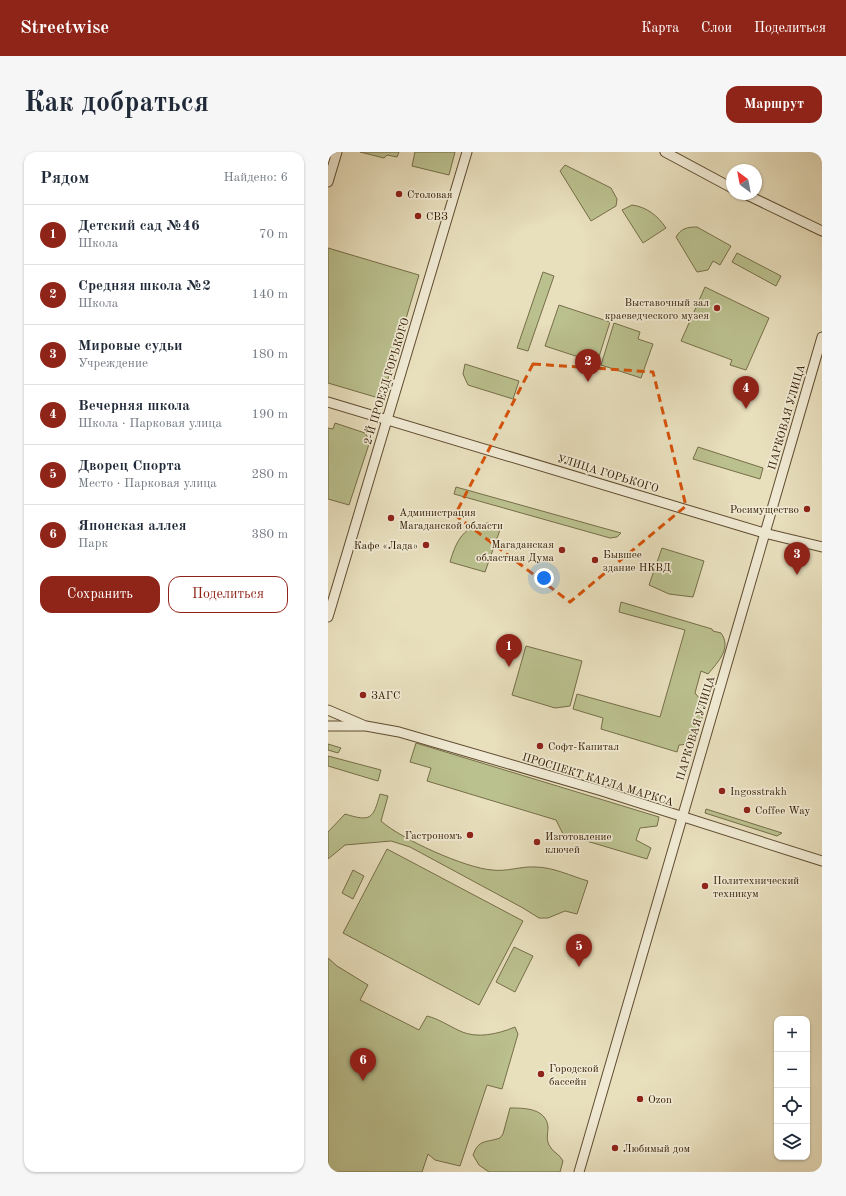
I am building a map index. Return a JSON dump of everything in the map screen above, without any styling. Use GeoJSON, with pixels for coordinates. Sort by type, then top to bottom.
{"type":"FeatureCollection","features":[{"type":"Feature","properties":{"kind":"street"},"geometry":{"type":"LineString","coordinates":[[328,182],[337,152]]}},
{"type":"Feature","properties":{"kind":"street","name":"2-Й ПРОЕЗД ГОРЬКОГО"},"geometry":{"type":"LineString","coordinates":[[328,617],[467,152]]}},
{"type":"Feature","properties":{"kind":"street"},"geometry":{"type":"LineString","coordinates":[[665,152],[726,185]]}},
{"type":"Feature","properties":{"kind":"street"},"geometry":{"type":"LineString","coordinates":[[757,200],[822,231]]}},
{"type":"Feature","properties":{"kind":"street","name":"ПАРКОВАЯ УЛИЦА"},"geometry":{"type":"LineString","coordinates":[[579,1172],[822,338]]}},
{"type":"Feature","properties":{"kind":"street","name":"УЛИЦА ГОРЬКОГО"},"geometry":{"type":"LineString","coordinates":[[328,402],[764,533],[822,547]]}},
{"type":"Feature","properties":{"kind":"street","name":"ПРОСПЕКТ КАРЛА МАРКСА"},"geometry":{"type":"LineString","coordinates":[[328,710],[366,726]]}},
{"type":"Feature","properties":{"kind":"street","name":"ПРОСПЕКТ КАРЛА МАРКСА"},"geometry":{"type":"LineString","coordinates":[[328,726],[366,726],[406,734],[602,791],[822,861]]}},
{"type":"Feature","properties":{"kind":"highlighted area"},"geometry":{"type":"Polygon","coordinates":[[[533,364],[653,372],[686,506],[570,602],[455,515],[533,364]]]}},
{"type":"Feature","properties":{"kind":"green space"},"geometry":{"type":"Polygon","coordinates":[[[360,152],[399,152],[397,157],[387,155],[384,158],[360,152]]]}},
{"type":"Feature","properties":{"kind":"green space"},"geometry":{"type":"Polygon","coordinates":[[[415,152],[455,152],[449,175],[412,166],[415,152]]]}},
{"type":"Feature","properties":{"kind":"green space"},"geometry":{"type":"Polygon","coordinates":[[[565,165],[611,188],[617,199],[616,206],[591,221],[560,171],[565,165]]]}},
{"type":"Feature","properties":{"kind":"green space"},"geometry":{"type":"Polygon","coordinates":[[[632,205],[643,208],[652,213],[666,228],[643,243],[622,210],[632,205]]]}},
{"type":"Feature","properties":{"kind":"green space"},"geometry":{"type":"Polygon","coordinates":[[[697,227],[731,246],[720,265],[713,261],[708,270],[697,272],[676,237],[685,229],[697,227]]]}},
{"type":"Feature","properties":{"kind":"green space"},"geometry":{"type":"Polygon","coordinates":[[[328,248],[419,275],[382,399],[328,383],[328,248]]]}},
{"type":"Feature","properties":{"kind":"green space"},"geometry":{"type":"Polygon","coordinates":[[[737,253],[781,276],[776,286],[732,262],[737,253]]]}},
{"type":"Feature","properties":{"kind":"green space"},"geometry":{"type":"Polygon","coordinates":[[[543,272],[554,276],[528,351],[517,348],[543,272]]]}},
{"type":"Feature","properties":{"kind":"green space"},"geometry":{"type":"Polygon","coordinates":[[[705,287],[769,318],[746,370],[730,365],[732,360],[681,341],[705,287]]]}},
{"type":"Feature","properties":{"kind":"green space"},"geometry":{"type":"Polygon","coordinates":[[[559,305],[610,322],[597,363],[545,346],[559,305]]]}},
{"type":"Feature","properties":{"kind":"green space"},"geometry":{"type":"Polygon","coordinates":[[[614,323],[640,332],[638,339],[653,344],[641,378],[601,365],[614,323]]]}},
{"type":"Feature","properties":{"kind":"green space"},"geometry":{"type":"Polygon","coordinates":[[[465,364],[519,381],[513,399],[468,385],[463,374],[465,364]]]}},
{"type":"Feature","properties":{"kind":"green space"},"geometry":{"type":"Polygon","coordinates":[[[335,423],[365,433],[370,441],[349,505],[328,499],[328,428],[333,429],[335,423]]]}},
{"type":"Feature","properties":{"kind":"green space"},"geometry":{"type":"Polygon","coordinates":[[[698,447],[763,468],[760,479],[693,459],[698,447]]]}},
{"type":"Feature","properties":{"kind":"green space"},"geometry":{"type":"Polygon","coordinates":[[[456,487],[621,533],[617,537],[610,538],[454,494],[456,487]]]}},
{"type":"Feature","properties":{"kind":"green space"},"geometry":{"type":"Polygon","coordinates":[[[488,523],[501,527],[485,572],[450,562],[455,547],[462,535],[473,527],[488,523]]]}},
{"type":"Feature","properties":{"kind":"green space"},"geometry":{"type":"Polygon","coordinates":[[[662,548],[704,561],[693,597],[669,594],[649,585],[662,548]]]}},
{"type":"Feature","properties":{"kind":"green space"},"geometry":{"type":"Polygon","coordinates":[[[621,602],[712,629],[713,631],[721,633],[724,639],[724,649],[719,660],[708,674],[701,671],[695,693],[704,704],[698,731],[691,741],[686,744],[679,745],[677,752],[601,729],[603,718],[573,709],[577,694],[660,717],[685,630],[619,612],[621,602]]]}},
{"type":"Feature","properties":{"kind":"green space"},"geometry":{"type":"Polygon","coordinates":[[[526,646],[582,661],[570,706],[555,708],[512,695],[526,646]]]}},
{"type":"Feature","properties":{"kind":"green space"},"geometry":{"type":"Polygon","coordinates":[[[416,743],[659,817],[657,826],[640,828],[636,840],[651,848],[647,859],[563,834],[556,820],[427,781],[431,768],[410,762],[416,743]]]}},
{"type":"Feature","properties":{"kind":"green space"},"geometry":{"type":"Polygon","coordinates":[[[328,744],[341,748],[338,753],[328,750],[328,744]]]}},
{"type":"Feature","properties":{"kind":"green space"},"geometry":{"type":"Polygon","coordinates":[[[328,756],[381,770],[378,781],[328,766],[328,756]]]}},
{"type":"Feature","properties":{"kind":"green space"},"geometry":{"type":"Polygon","coordinates":[[[380,794],[388,796],[381,821],[403,836],[434,852],[480,868],[509,870],[542,867],[588,881],[577,914],[565,911],[548,918],[539,918],[410,847],[391,841],[345,845],[328,859],[328,832],[345,814],[360,818],[370,816],[375,809],[380,794]]]}},
{"type":"Feature","properties":{"kind":"green space"},"geometry":{"type":"Polygon","coordinates":[[[706,809],[782,833],[777,836],[705,813],[706,809]]]}},
{"type":"Feature","properties":{"kind":"green space"},"geometry":{"type":"Polygon","coordinates":[[[387,849],[523,921],[479,1005],[343,933],[387,849]]]}},
{"type":"Feature","properties":{"kind":"green space"},"geometry":{"type":"Polygon","coordinates":[[[353,870],[364,876],[353,899],[342,893],[353,870]]]}},
{"type":"Feature","properties":{"kind":"green space"},"geometry":{"type":"Polygon","coordinates":[[[514,947],[533,956],[515,992],[496,982],[514,947]]]}},
{"type":"Feature","properties":{"kind":"green space"},"geometry":{"type":"Polygon","coordinates":[[[328,958],[337,966],[368,985],[360,1000],[419,1030],[427,1016],[460,1031],[473,1035],[488,1035],[515,1027],[518,1034],[502,1089],[487,1085],[460,1166],[435,1160],[428,1154],[422,1172],[328,1172],[328,958]]]}},
{"type":"Feature","properties":{"kind":"green space"},"geometry":{"type":"Polygon","coordinates":[[[510,1108],[534,1110],[543,1116],[548,1127],[548,1143],[563,1161],[560,1172],[489,1172],[479,1165],[473,1155],[475,1150],[483,1142],[500,1138],[503,1134],[510,1108]]]}},
{"type":"Feature","properties":{"kind":"place","name":"Столовая"},"geometry":{"type":"Point","coordinates":[399,194]}},
{"type":"Feature","properties":{"kind":"place","name":"СВЗ"},"geometry":{"type":"Point","coordinates":[418,216]}},
{"type":"Feature","properties":{"kind":"place","name":"Выставочный зал краеведческого музея"},"geometry":{"type":"Point","coordinates":[717,308]}},
{"type":"Feature","properties":{"kind":"place","name":"Средняя школа №2"},"geometry":{"type":"Point","coordinates":[588,382]}},
{"type":"Feature","properties":{"kind":"place","name":"Вечерняя школа"},"geometry":{"type":"Point","coordinates":[746,409]}},
{"type":"Feature","properties":{"kind":"place","name":"Росимущество"},"geometry":{"type":"Point","coordinates":[807,509]}},
{"type":"Feature","properties":{"kind":"place","name":"Администрация Магаданской области"},"geometry":{"type":"Point","coordinates":[391,518]}},
{"type":"Feature","properties":{"kind":"place","name":"Кафе «Лада»"},"geometry":{"type":"Point","coordinates":[426,545]}},
{"type":"Feature","properties":{"kind":"place","name":"Магаданская областная Дума"},"geometry":{"type":"Point","coordinates":[562,550]}},
{"type":"Feature","properties":{"kind":"place","name":"Бывшее здание НКВД"},"geometry":{"type":"Point","coordinates":[595,560]}},
{"type":"Feature","properties":{"kind":"place","name":"Мировые судьи"},"geometry":{"type":"Point","coordinates":[797,575]}},
{"type":"Feature","properties":{"kind":"place","name":"Детский сад №46"},"geometry":{"type":"Point","coordinates":[509,667]}},
{"type":"Feature","properties":{"kind":"place","name":"ЗАГС"},"geometry":{"type":"Point","coordinates":[363,695]}},
{"type":"Feature","properties":{"kind":"place","name":"Софт-Капитал"},"geometry":{"type":"Point","coordinates":[540,746]}},
{"type":"Feature","properties":{"kind":"place","name":"Ingosstrakh"},"geometry":{"type":"Point","coordinates":[722,791]}},
{"type":"Feature","properties":{"kind":"place","name":"Coffee Way"},"geometry":{"type":"Point","coordinates":[747,810]}},
{"type":"Feature","properties":{"kind":"place","name":"Гастрономъ"},"geometry":{"type":"Point","coordinates":[470,835]}},
{"type":"Feature","properties":{"kind":"place","name":"Изготовление ключей"},"geometry":{"type":"Point","coordinates":[537,842]}},
{"type":"Feature","properties":{"kind":"place","name":"Политехнический техникум"},"geometry":{"type":"Point","coordinates":[705,886]}},
{"type":"Feature","properties":{"kind":"place","name":"Дворец Спорта"},"geometry":{"type":"Point","coordinates":[579,967]}},
{"type":"Feature","properties":{"kind":"place","name":"Городской бассейн"},"geometry":{"type":"Point","coordinates":[541,1074]}},
{"type":"Feature","properties":{"kind":"place","name":"Японская аллея"},"geometry":{"type":"Point","coordinates":[363,1081]}},
{"type":"Feature","properties":{"kind":"place","name":"Ozon"},"geometry":{"type":"Point","coordinates":[640,1099]}},
{"type":"Feature","properties":{"kind":"place","name":"Любимый дом"},"geometry":{"type":"Point","coordinates":[615,1148]}}]}
